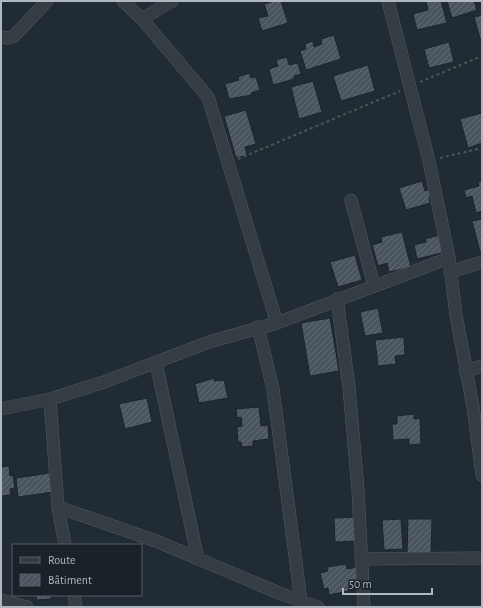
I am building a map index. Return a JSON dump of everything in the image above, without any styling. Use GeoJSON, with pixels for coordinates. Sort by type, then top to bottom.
{"type":"FeatureCollection","features":[{"type":"Feature","properties":{"kind":"street"},"geometry":{"type":"LineString","coordinates":[[1,37],[8,38],[14,36],[47,1]]}},
{"type":"Feature","properties":{"kind":"street"},"geometry":{"type":"LineString","coordinates":[[123,1],[142,19],[208,97],[277,323]]}},
{"type":"Feature","properties":{"kind":"street"},"geometry":{"type":"LineString","coordinates":[[142,19],[172,1]]}},
{"type":"Feature","properties":{"kind":"street"},"geometry":{"type":"LineString","coordinates":[[388,1],[429,161],[449,258],[465,370],[473,406],[482,475]]}},
{"type":"Feature","properties":{"kind":"street"},"geometry":{"type":"LineString","coordinates":[[351,200],[374,286]]}},
{"type":"Feature","properties":{"kind":"street"},"geometry":{"type":"LineString","coordinates":[[1,409],[50,399],[156,363],[209,342],[258,327],[277,323],[337,299],[449,258]]}},
{"type":"Feature","properties":{"kind":"street"},"geometry":{"type":"LineString","coordinates":[[450,272],[482,262]]}},
{"type":"Feature","properties":{"kind":"street"},"geometry":{"type":"LineString","coordinates":[[337,299],[349,387],[364,607]]}},
{"type":"Feature","properties":{"kind":"street"},"geometry":{"type":"LineString","coordinates":[[258,327],[273,389],[301,601]]}},
{"type":"Feature","properties":{"kind":"street"},"geometry":{"type":"LineString","coordinates":[[156,363],[198,559]]}},
{"type":"Feature","properties":{"kind":"street"},"geometry":{"type":"LineString","coordinates":[[465,370],[482,366]]}},
{"type":"Feature","properties":{"kind":"street"},"geometry":{"type":"LineString","coordinates":[[50,399],[58,507],[65,544]]}},
{"type":"Feature","properties":{"kind":"street"},"geometry":{"type":"LineString","coordinates":[[58,507],[156,541],[318,607]]}},
{"type":"Feature","properties":{"kind":"street"},"geometry":{"type":"LineString","coordinates":[[361,559],[482,558]]}},
{"type":"Feature","properties":{"kind":"street"},"geometry":{"type":"LineString","coordinates":[[74,596],[76,607]]}},
{"type":"Feature","properties":{"kind":"street"},"geometry":{"type":"LineString","coordinates":[[1,600],[27,607]]}},
{"type":"Feature","properties":{"kind":"path"},"geometry":{"type":"LineString","coordinates":[[228,163],[482,56]]}},
{"type":"Feature","properties":{"kind":"path"},"geometry":{"type":"LineString","coordinates":[[429,161],[482,148]]}},
{"type":"Feature","properties":{"kind":"building"},"geometry":{"type":"Polygon","coordinates":[[[274,1],[281,1],[288,23],[262,31],[258,18],[268,16],[264,4],[274,1]]]}},
{"type":"Feature","properties":{"kind":"building"},"geometry":{"type":"Polygon","coordinates":[[[426,1],[441,1],[447,23],[417,30],[413,14],[428,10],[426,1]]]}},
{"type":"Feature","properties":{"kind":"building"},"geometry":{"type":"Polygon","coordinates":[[[447,1],[474,1],[477,10],[452,18],[447,1]]]}},
{"type":"Feature","properties":{"kind":"building"},"geometry":{"type":"Polygon","coordinates":[[[482,15],[482,42],[481,42],[474,17],[482,15]]]}},
{"type":"Feature","properties":{"kind":"building"},"geometry":{"type":"Polygon","coordinates":[[[334,35],[341,59],[306,70],[300,51],[306,49],[305,44],[313,41],[314,47],[322,44],[321,39],[334,35]]]}},
{"type":"Feature","properties":{"kind":"building"},"geometry":{"type":"Polygon","coordinates":[[[449,42],[454,62],[429,68],[424,49],[449,42]]]}},
{"type":"Feature","properties":{"kind":"building"},"geometry":{"type":"Polygon","coordinates":[[[287,57],[289,65],[298,63],[301,74],[294,76],[294,79],[273,85],[269,69],[278,66],[276,60],[287,57]]]}},
{"type":"Feature","properties":{"kind":"building"},"geometry":{"type":"Polygon","coordinates":[[[368,65],[375,91],[341,101],[333,76],[368,65]]]}},
{"type":"Feature","properties":{"kind":"building"},"geometry":{"type":"Polygon","coordinates":[[[249,73],[251,78],[256,77],[260,90],[251,93],[252,95],[229,99],[225,84],[239,80],[238,77],[249,73]]]}},
{"type":"Feature","properties":{"kind":"building"},"geometry":{"type":"Polygon","coordinates":[[[313,81],[322,112],[299,119],[291,87],[313,81]]]}},
{"type":"Feature","properties":{"kind":"building"},"geometry":{"type":"Polygon","coordinates":[[[246,110],[256,144],[245,147],[247,155],[236,158],[224,116],[246,110]]]}},
{"type":"Feature","properties":{"kind":"building"},"geometry":{"type":"Polygon","coordinates":[[[482,113],[482,143],[468,148],[460,119],[482,113]]]}},
{"type":"Feature","properties":{"kind":"building"},"geometry":{"type":"Polygon","coordinates":[[[422,181],[425,191],[431,189],[432,195],[429,196],[430,203],[406,210],[399,188],[422,181]]]}},
{"type":"Feature","properties":{"kind":"building"},"geometry":{"type":"Polygon","coordinates":[[[482,181],[482,211],[476,213],[472,196],[466,198],[464,190],[479,186],[478,182],[482,181]]]}},
{"type":"Feature","properties":{"kind":"building"},"geometry":{"type":"Polygon","coordinates":[[[482,219],[482,255],[481,255],[472,221],[482,219]]]}},
{"type":"Feature","properties":{"kind":"building"},"geometry":{"type":"Polygon","coordinates":[[[402,232],[411,267],[389,272],[387,263],[378,266],[372,245],[382,242],[381,237],[402,232]]]}},
{"type":"Feature","properties":{"kind":"building"},"geometry":{"type":"Polygon","coordinates":[[[440,235],[445,252],[417,259],[414,245],[426,242],[425,239],[440,235]]]}},
{"type":"Feature","properties":{"kind":"building"},"geometry":{"type":"Polygon","coordinates":[[[355,255],[362,280],[338,287],[330,262],[355,255]]]}},
{"type":"Feature","properties":{"kind":"building"},"geometry":{"type":"Polygon","coordinates":[[[378,308],[383,333],[365,336],[360,312],[378,308]]]}},
{"type":"Feature","properties":{"kind":"building"},"geometry":{"type":"Polygon","coordinates":[[[330,318],[339,371],[310,376],[301,323],[330,318]]]}},
{"type":"Feature","properties":{"kind":"building"},"geometry":{"type":"Polygon","coordinates":[[[404,337],[405,355],[395,356],[396,364],[378,366],[375,340],[404,337]]]}},
{"type":"Feature","properties":{"kind":"building"},"geometry":{"type":"Polygon","coordinates":[[[214,378],[214,381],[224,380],[228,398],[199,403],[195,384],[214,378]]]}},
{"type":"Feature","properties":{"kind":"building"},"geometry":{"type":"Polygon","coordinates":[[[147,398],[152,422],[125,429],[119,404],[147,398]]]}},
{"type":"Feature","properties":{"kind":"building"},"geometry":{"type":"Polygon","coordinates":[[[259,407],[261,426],[268,425],[269,439],[253,441],[253,446],[242,447],[241,442],[238,442],[237,427],[242,426],[241,417],[237,418],[236,409],[259,407]]]}},
{"type":"Feature","properties":{"kind":"building"},"geometry":{"type":"Polygon","coordinates":[[[414,414],[414,419],[420,418],[421,444],[409,445],[409,439],[393,440],[392,424],[397,424],[397,416],[414,414]]]}},
{"type":"Feature","properties":{"kind":"building"},"geometry":{"type":"Polygon","coordinates":[[[9,466],[10,476],[13,475],[15,488],[10,489],[11,495],[1,496],[1,467],[9,466]]]}},
{"type":"Feature","properties":{"kind":"building"},"geometry":{"type":"Polygon","coordinates":[[[50,473],[53,492],[18,497],[16,478],[50,473]]]}},
{"type":"Feature","properties":{"kind":"building"},"geometry":{"type":"Polygon","coordinates":[[[357,517],[358,541],[335,542],[334,518],[357,517]]]}},
{"type":"Feature","properties":{"kind":"building"},"geometry":{"type":"Polygon","coordinates":[[[401,519],[403,549],[384,550],[382,520],[401,519]]]}},
{"type":"Feature","properties":{"kind":"building"},"geometry":{"type":"Polygon","coordinates":[[[408,519],[432,519],[431,553],[407,553],[408,519]]]}},
{"type":"Feature","properties":{"kind":"building"},"geometry":{"type":"Polygon","coordinates":[[[346,564],[347,569],[357,567],[361,584],[352,586],[353,590],[329,595],[328,588],[324,589],[320,573],[328,571],[327,567],[346,564]]]}},
{"type":"Feature","properties":{"kind":"building"},"geometry":{"type":"Polygon","coordinates":[[[36,596],[51,596],[51,599],[37,600],[36,596]]]}}]}
